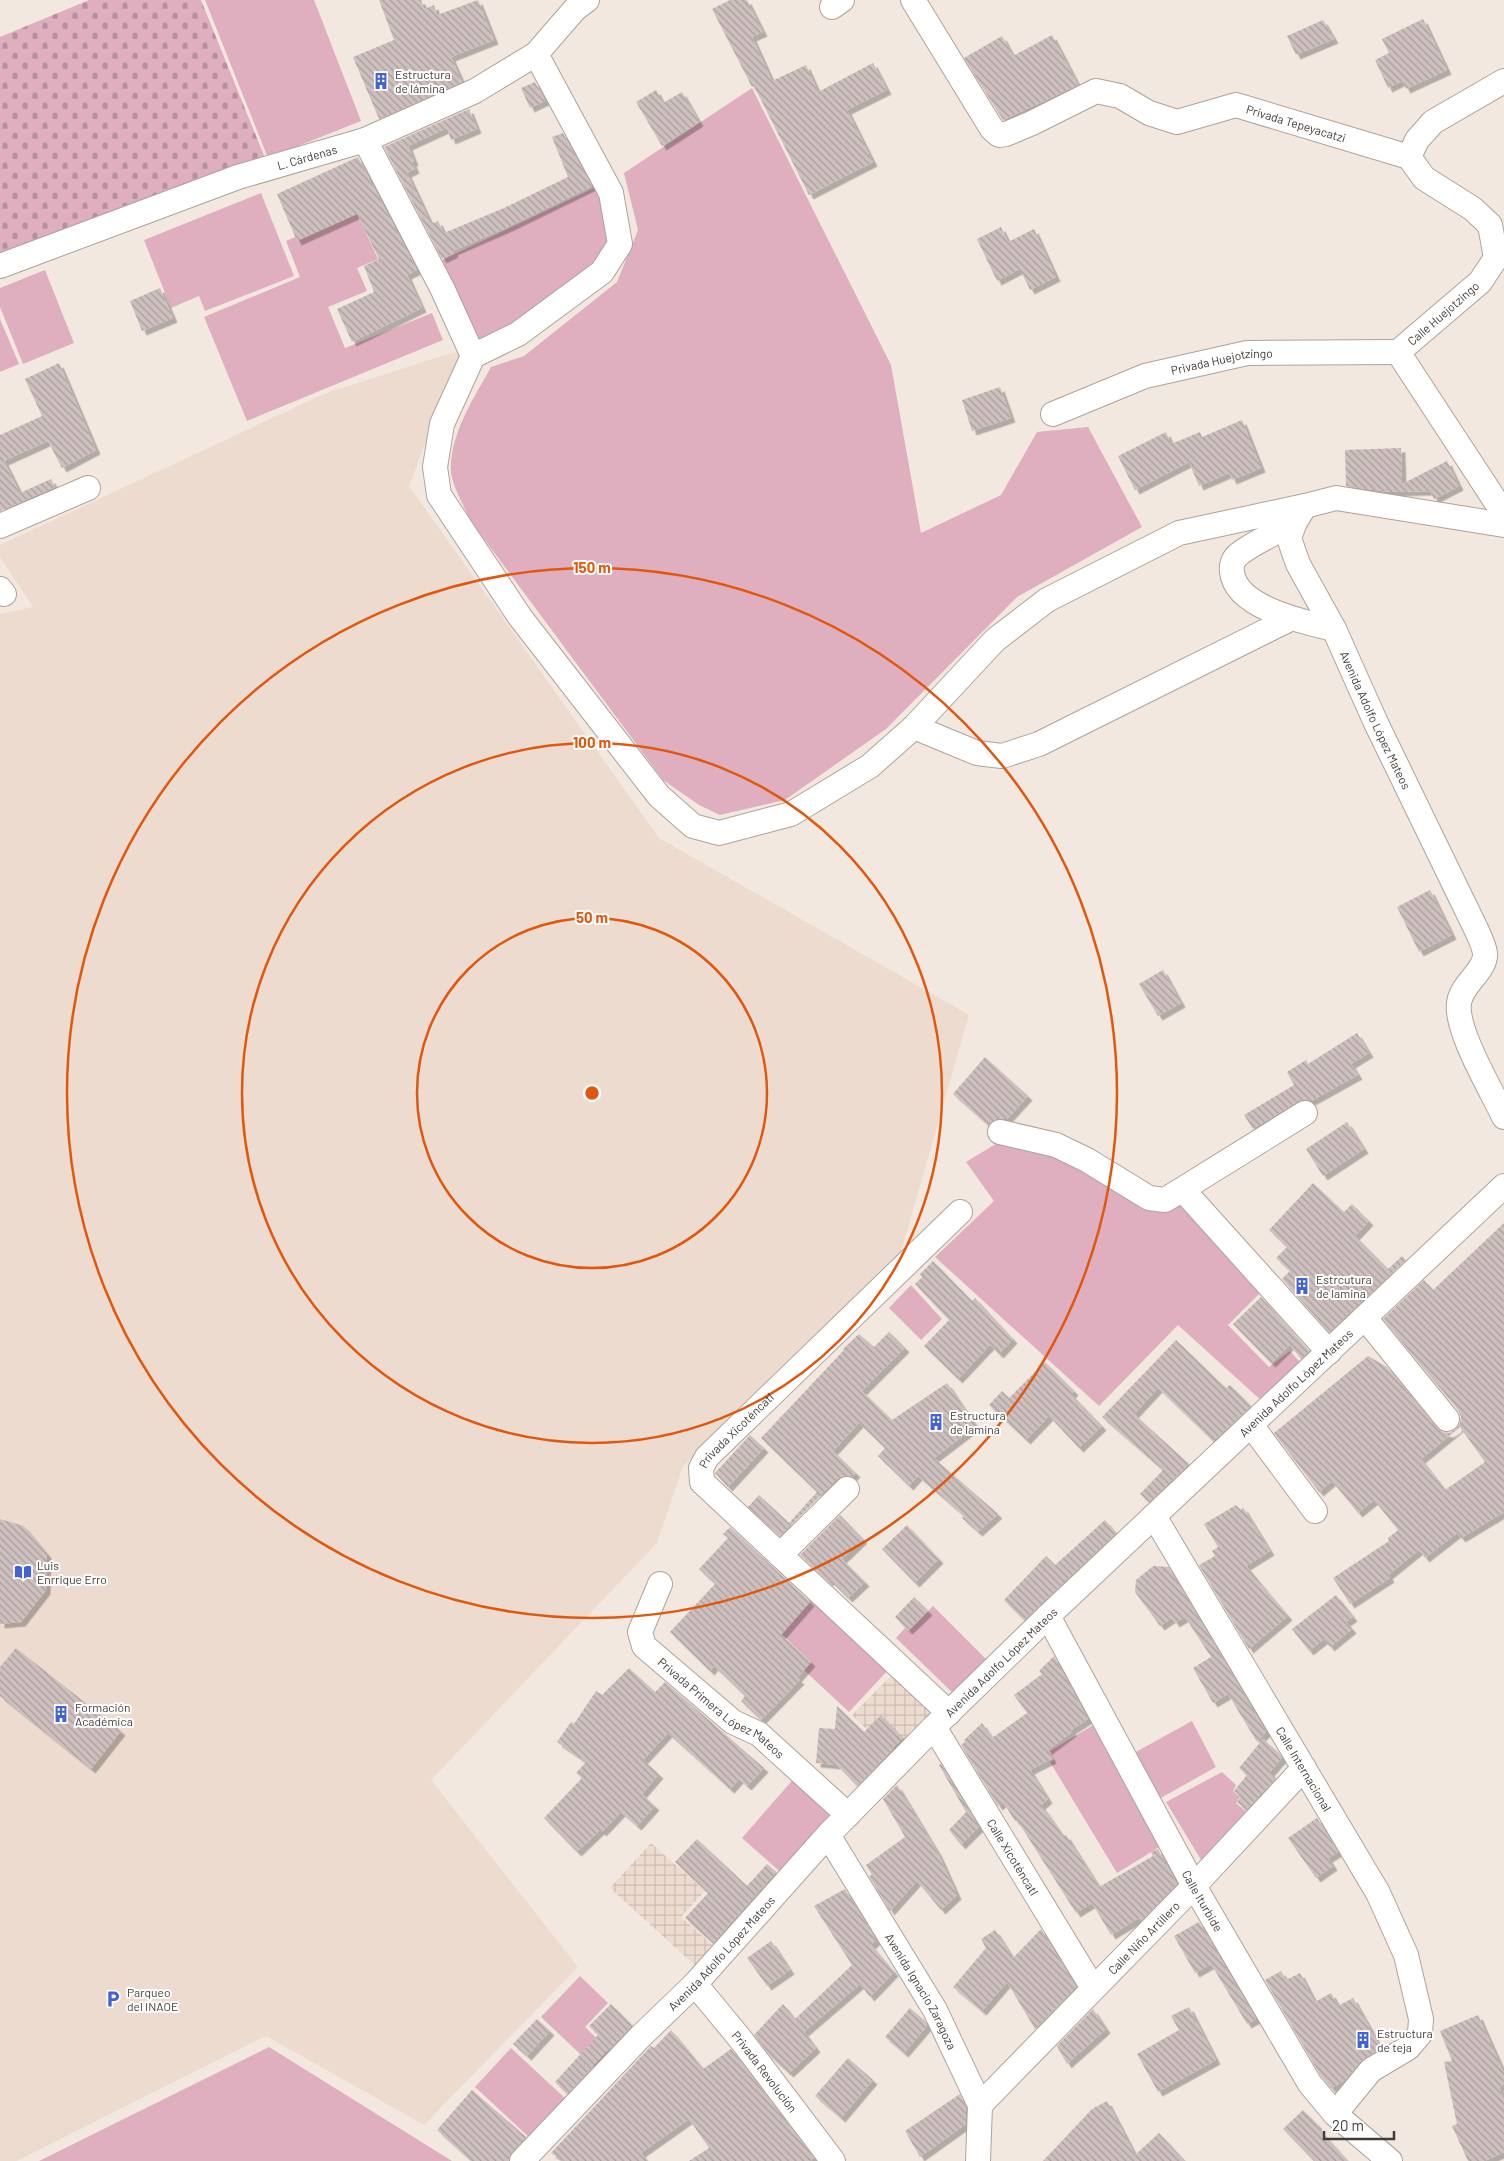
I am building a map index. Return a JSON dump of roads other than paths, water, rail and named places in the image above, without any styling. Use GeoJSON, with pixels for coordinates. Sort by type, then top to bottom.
{"type":"FeatureCollection","features":[{"type":"Feature","properties":{"kind":"street","name":"L. Cárdenas"},"geometry":{"type":"LineString","coordinates":[[0,266],[238,177],[365,140],[475,91],[536,54],[575,9],[587,0]]}},
{"type":"Feature","properties":{"kind":"street","name":"Privada Tepeyacatzi"},"geometry":{"type":"LineString","coordinates":[[912,0],[992,129],[999,135],[1032,123],[1096,91],[1120,96],[1149,113],[1177,122],[1236,105],[1409,157]]}},
{"type":"Feature","properties":{"kind":"street"},"geometry":{"type":"LineString","coordinates":[[536,54],[611,193],[620,244],[602,272],[518,334],[473,356],[442,424],[435,466],[439,495],[520,617],[658,796],[693,826],[719,833],[792,814],[870,766],[914,726],[995,640],[1047,600],[1179,533],[1300,514]]}},
{"type":"Feature","properties":{"kind":"street"},"geometry":{"type":"LineString","coordinates":[[1409,157],[1417,140],[1433,122],[1504,82]]}},
{"type":"Feature","properties":{"kind":"street"},"geometry":{"type":"LineString","coordinates":[[365,140],[443,290],[473,356]]}},
{"type":"Feature","properties":{"kind":"street","name":"Calle Huejotzingo"},"geometry":{"type":"LineString","coordinates":[[1409,157],[1424,178],[1473,209],[1490,225],[1500,258],[1480,282],[1398,352],[1504,514]]}},
{"type":"Feature","properties":{"kind":"street","name":"Privada Huejotzingo"},"geometry":{"type":"LineString","coordinates":[[1053,414],[1145,376],[1247,353],[1398,352]]}},
{"type":"Feature","properties":{"kind":"street"},"geometry":{"type":"LineString","coordinates":[[0,526],[88,488]]}},
{"type":"Feature","properties":{"kind":"street"},"geometry":{"type":"LineString","coordinates":[[1334,629],[1290,619],[1248,598],[1233,581],[1231,565],[1238,555],[1300,514],[1336,498],[1504,525]]}},
{"type":"Feature","properties":{"kind":"street","name":"Avenida Adolfo López Mateos"},"geometry":{"type":"LineString","coordinates":[[1300,514],[1288,538],[1298,564],[1334,629],[1376,723],[1483,947],[1485,955],[1480,970],[1462,990],[1458,1005],[1462,1029],[1504,1117]]}},
{"type":"Feature","properties":{"kind":"street"},"geometry":{"type":"LineString","coordinates":[[914,726],[977,753],[1002,756],[1039,744],[1290,619]]}},
{"type":"Feature","properties":{"kind":"street"},"geometry":{"type":"LineString","coordinates":[[1000,1132],[1056,1145],[1087,1160],[1149,1198],[1165,1200],[1305,1112]]}},
{"type":"Feature","properties":{"kind":"street","name":"Avenida Adolfo López Mateos"},"geometry":{"type":"LineString","coordinates":[[522,2161],[642,2036],[695,1984],[828,1835],[942,1720],[1048,1616],[1504,1186]]}},
{"type":"Feature","properties":{"kind":"street"},"geometry":{"type":"LineString","coordinates":[[1183,1190],[1330,1352]]}},
{"type":"Feature","properties":{"kind":"street","name":"Privada Xicoténcatl"},"geometry":{"type":"LineString","coordinates":[[942,1720],[780,1554],[702,1482],[700,1468],[708,1457],[960,1212]]}},
{"type":"Feature","properties":{"kind":"street"},"geometry":{"type":"LineString","coordinates":[[1365,1318],[1446,1419]]}},
{"type":"Feature","properties":{"kind":"street"},"geometry":{"type":"LineString","coordinates":[[1251,1425],[1314,1511]]}},
{"type":"Feature","properties":{"kind":"street"},"geometry":{"type":"LineString","coordinates":[[780,1554],[847,1489]]}},
{"type":"Feature","properties":{"kind":"street","name":"Calle Internacional"},"geometry":{"type":"LineString","coordinates":[[1154,1516],[1378,1893],[1406,1955],[1421,2018],[1420,2034],[1408,2048],[1371,2070],[1335,2114]]}},
{"type":"Feature","properties":{"kind":"street","name":"Privada Primera López Mateos"},"geometry":{"type":"LineString","coordinates":[[660,1584],[640,1632],[644,1646],[733,1722],[759,1734],[848,1815]]}},
{"type":"Feature","properties":{"kind":"street","name":"Calle Iturbide"},"geometry":{"type":"LineString","coordinates":[[1048,1616],[1194,1886],[1310,2084],[1335,2114],[1390,2161]]}},
{"type":"Feature","properties":{"kind":"street","name":"Calle Xicoténcatl"},"geometry":{"type":"LineString","coordinates":[[942,1720],[1092,1988]]}},
{"type":"Feature","properties":{"kind":"street","name":"Calle Niño Artillero"},"geometry":{"type":"LineString","coordinates":[[980,2105],[1092,1988],[1194,1886],[1304,1768]]}},
{"type":"Feature","properties":{"kind":"street","name":"Avenida Ignacio Zaragoza"},"geometry":{"type":"LineString","coordinates":[[828,1835],[935,2010],[980,2105],[978,2161]]}},
{"type":"Feature","properties":{"kind":"street","name":"Privada Revolución"},"geometry":{"type":"LineString","coordinates":[[695,1984],[742,2040],[834,2161]]}},
{"type":"Feature","properties":{"kind":"place","name":"Estructura de lámina"},"geometry":{"type":"Point","coordinates":[381,81]}},
{"type":"Feature","properties":{"kind":"place","name":"Estrcutura de lamina"},"geometry":{"type":"Point","coordinates":[1302,1286]}},
{"type":"Feature","properties":{"kind":"place","name":"Estructura de lamina"},"geometry":{"type":"Point","coordinates":[936,1422]}},
{"type":"Feature","properties":{"kind":"place","name":"Luis Enrrique Erro"},"geometry":{"type":"Point","coordinates":[23,1572]}},
{"type":"Feature","properties":{"kind":"place","name":"Formación Académica"},"geometry":{"type":"Point","coordinates":[61,1714]}},
{"type":"Feature","properties":{"kind":"place","name":"Parqueo del INAOE"},"geometry":{"type":"Point","coordinates":[113,1999]}},
{"type":"Feature","properties":{"kind":"place","name":"Estructura de teja"},"geometry":{"type":"Point","coordinates":[1363,2040]}}]}
